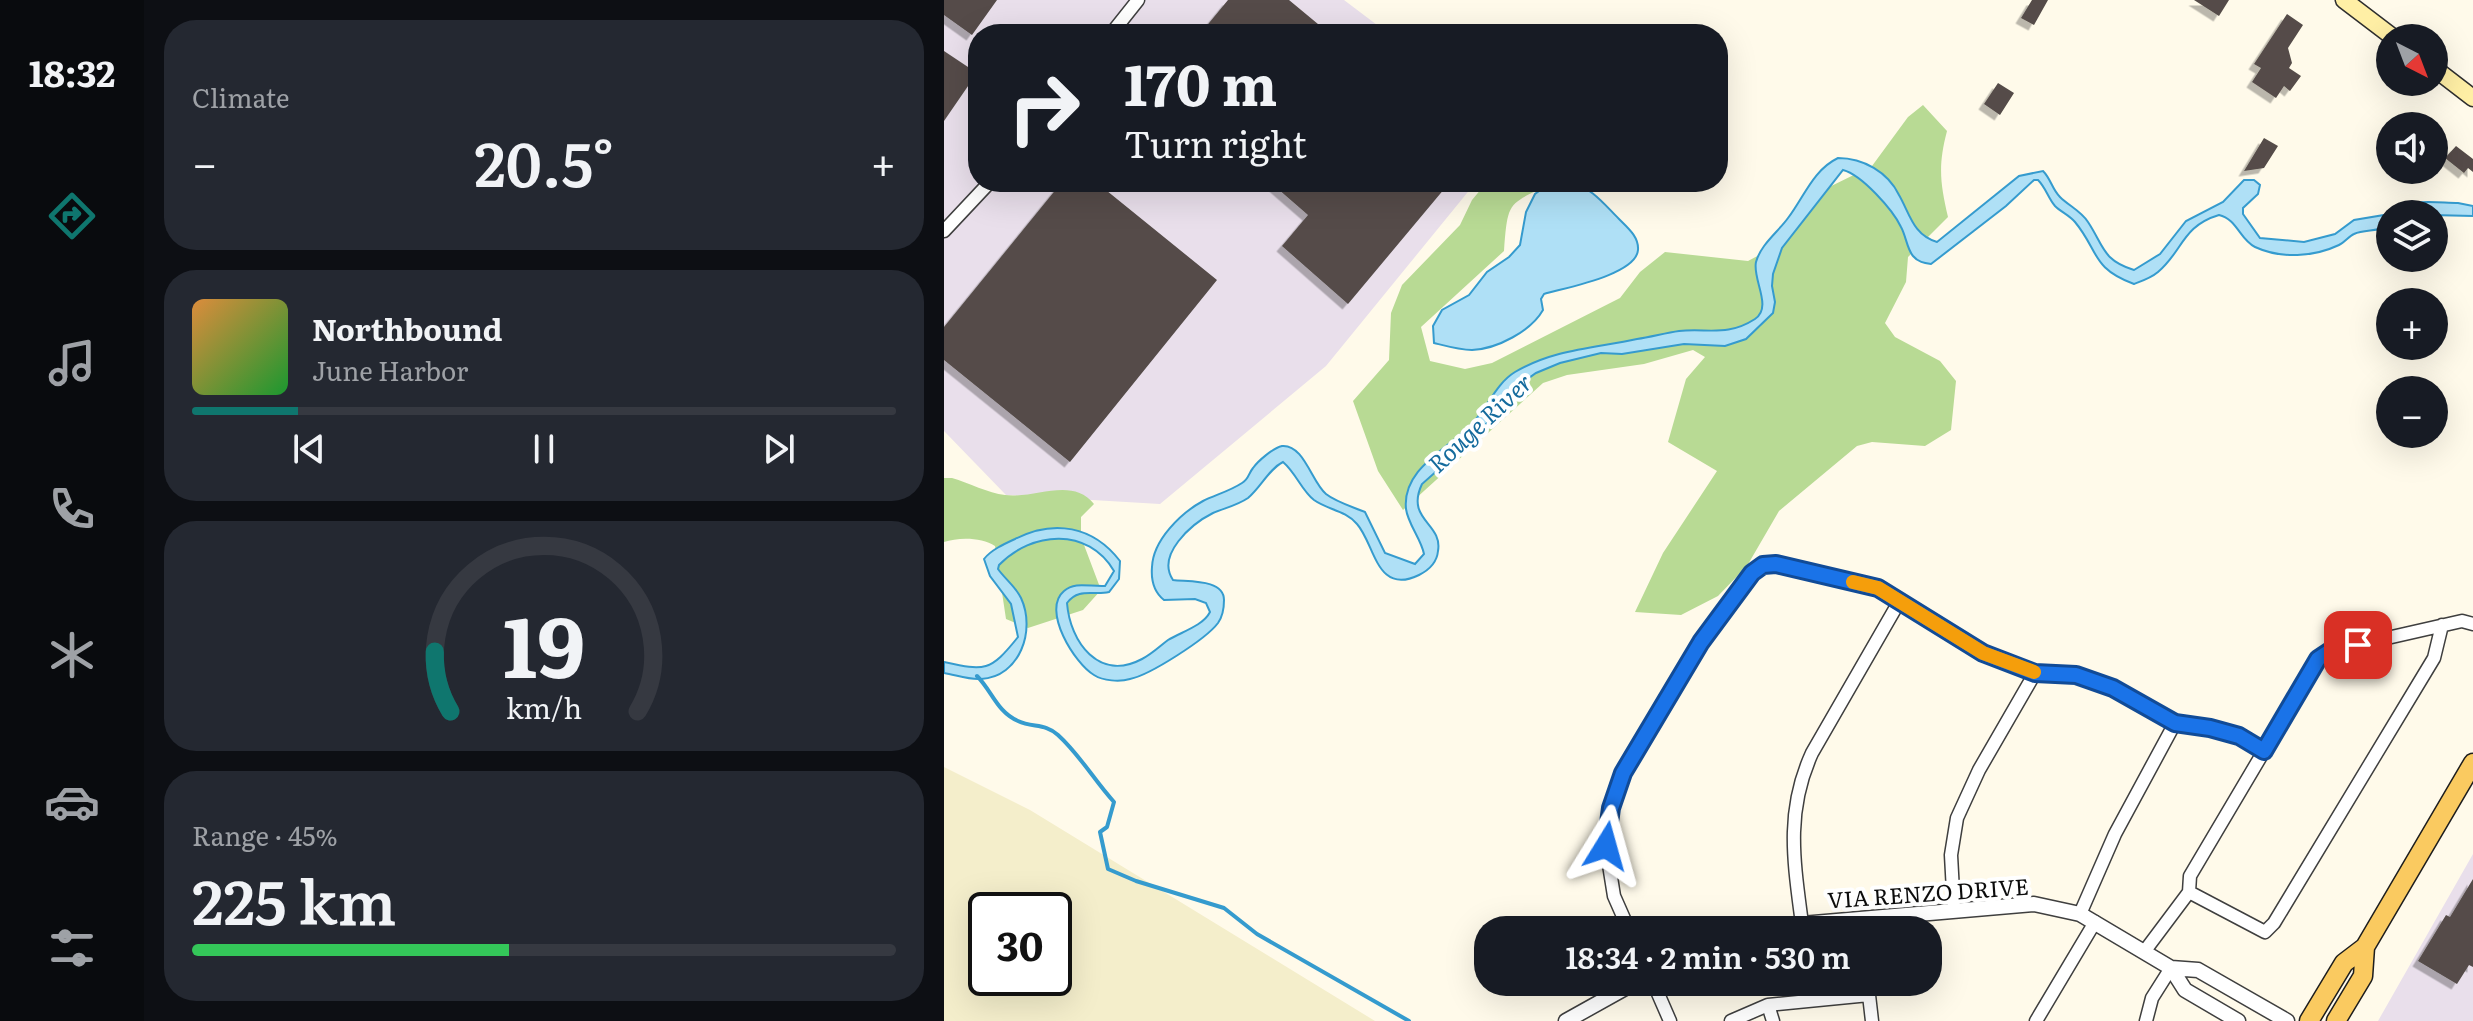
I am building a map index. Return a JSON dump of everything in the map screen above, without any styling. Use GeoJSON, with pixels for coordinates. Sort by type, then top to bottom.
{"type":"FeatureCollection","features":[{"type":"Feature","properties":{"kind":"main road"},"geometry":{"type":"LineString","coordinates":[[2344,0],[2376,24]]}},
{"type":"Feature","properties":{"kind":"main road"},"geometry":{"type":"LineString","coordinates":[[2448,79],[2473,98]]}},
{"type":"Feature","properties":{"kind":"main road"},"geometry":{"type":"LineString","coordinates":[[2309,1021],[2344,963],[2365,947],[2473,763]]}},
{"type":"Feature","properties":{"kind":"main road"},"geometry":{"type":"LineString","coordinates":[[2336,1021],[2363,976],[2365,947]]}},
{"type":"Feature","properties":{"kind":"street"},"geometry":{"type":"LineString","coordinates":[[1119,24],[1138,0]]}},
{"type":"Feature","properties":{"kind":"street"},"geometry":{"type":"LineString","coordinates":[[944,231],[981,192]]}},
{"type":"Feature","properties":{"kind":"street"},"geometry":{"type":"LineString","coordinates":[[1623,916],[1614,896],[1606,846],[1611,808],[1623,773],[1701,642],[1752,573],[1763,565],[1776,564],[1878,588],[1983,653],[2035,673],[2076,675],[2113,688],[2175,723],[2239,736],[2264,751]]}},
{"type":"Feature","properties":{"kind":"street"},"geometry":{"type":"LineString","coordinates":[[1801,916],[1793,848],[1794,814],[1801,777],[1899,602]]}},
{"type":"Feature","properties":{"kind":"street"},"geometry":{"type":"LineString","coordinates":[[2144,952],[2189,892],[2190,876],[2318,659],[2330,651],[2442,625],[2462,621],[2473,624]]}},
{"type":"Feature","properties":{"kind":"street"},"geometry":{"type":"LineString","coordinates":[[2189,892],[2265,932],[2274,923],[2434,658],[2442,625]]}},
{"type":"Feature","properties":{"kind":"street"},"geometry":{"type":"LineString","coordinates":[[1954,910],[1951,855],[1957,818],[1979,770],[2035,673]]}},
{"type":"Feature","properties":{"kind":"street"},"geometry":{"type":"LineString","coordinates":[[2080,914],[2115,834],[2175,723]]}},
{"type":"Feature","properties":{"kind":"street","name":"VIA RENZO DRIVE"},"geometry":{"type":"LineString","coordinates":[[1889,916],[2034,904],[2080,914],[2171,968],[2198,970],[2287,1021]]}},
{"type":"Feature","properties":{"kind":"street"},"geometry":{"type":"LineString","coordinates":[[2036,1021],[2095,922]]}},
{"type":"Feature","properties":{"kind":"street"},"geometry":{"type":"LineString","coordinates":[[2146,1021],[2152,998],[2171,968]]}},
{"type":"Feature","properties":{"kind":"street","name":"VIA RENZO DRIVE"},"geometry":{"type":"LineString","coordinates":[[2171,968],[2185,990],[2238,1021]]}},
{"type":"Feature","properties":{"kind":"street"},"geometry":{"type":"LineString","coordinates":[[1731,1021],[1768,1005],[1869,995],[1872,1021]]}},
{"type":"Feature","properties":{"kind":"street"},"geometry":{"type":"LineString","coordinates":[[1566,1021],[1611,996]]}},
{"type":"Feature","properties":{"kind":"street"},"geometry":{"type":"LineString","coordinates":[[1659,996],[1670,1021]]}},
{"type":"Feature","properties":{"kind":"street"},"geometry":{"type":"LineString","coordinates":[[1768,1005],[1773,1021]]}},
{"type":"Feature","properties":{"kind":"shaded area"},"geometry":{"type":"Polygon","coordinates":[[[944,0],[1344,0],[1376,24],[968,24],[968,192],[1468,192],[1326,366],[1160,504],[1006,495],[944,431],[944,0]]]}},
{"type":"Feature","properties":{"kind":"shaded area"},"geometry":{"type":"Polygon","coordinates":[[[944,767],[1030,810],[1375,1021],[944,1021],[944,767]]]}},
{"type":"Feature","properties":{"kind":"shaded area"},"geometry":{"type":"Polygon","coordinates":[[[2473,854],[2473,1021],[2378,1021],[2473,854]]]}},
{"type":"Feature","properties":{"kind":"green space"},"geometry":{"type":"Polygon","coordinates":[[[1923,105],[1947,131],[1941,174],[1948,217],[1908,257],[1906,282],[1885,323],[1895,337],[1940,361],[1956,381],[1951,430],[1925,446],[1872,442],[1857,446],[1779,511],[1747,566],[1718,596],[1681,615],[1635,612],[1663,553],[1717,471],[1668,442],[1686,379],[1705,357],[1693,350],[1644,364],[1567,375],[1543,383],[1403,510],[1378,471],[1353,401],[1389,360],[1391,313],[1402,285],[1460,225],[1479,192],[1533,192],[1519,200],[1509,212],[1504,251],[1421,327],[1430,361],[1465,369],[1492,363],[1620,298],[1640,272],[1665,252],[1748,261],[1765,252],[1815,194],[1872,166],[1908,117],[1923,105]]]}},
{"type":"Feature","properties":{"kind":"green space"},"geometry":{"type":"Polygon","coordinates":[[[944,478],[1005,495],[1064,490],[1085,496],[1094,504],[1081,517],[1081,537],[1101,590],[1083,610],[1028,628],[1006,619],[995,546],[970,539],[944,542],[944,478]]]}},
{"type":"Feature","properties":{"kind":"water","name":"Rouge River"},"geometry":{"type":"Polygon","coordinates":[[[1838,158],[1847,159],[1881,173],[1894,187],[1917,229],[1937,242],[2019,176],[2043,171],[2060,197],[2085,218],[2110,257],[2134,270],[2160,254],[2186,221],[2223,202],[2244,180],[2254,180],[2260,185],[2258,194],[2243,208],[2243,214],[2260,238],[2304,242],[2335,234],[2354,220],[2376,216],[2376,230],[2358,232],[2339,245],[2319,252],[2286,255],[2255,247],[2230,221],[2219,215],[2190,232],[2158,272],[2134,284],[2103,265],[2075,222],[2055,206],[2041,183],[2034,180],[2006,206],[1931,264],[1913,256],[1897,220],[1876,194],[1843,170],[1782,248],[1773,274],[1773,313],[1746,339],[1725,346],[1684,344],[1622,354],[1601,353],[1560,363],[1536,373],[1519,385],[1476,436],[1422,484],[1418,506],[1438,542],[1436,559],[1423,573],[1405,580],[1394,579],[1385,573],[1357,524],[1314,500],[1283,462],[1248,498],[1204,518],[1186,532],[1172,551],[1169,570],[1173,580],[1212,585],[1222,593],[1224,600],[1218,623],[1177,656],[1126,680],[1102,679],[1086,669],[1063,636],[1056,611],[1058,600],[1064,591],[1073,586],[1105,586],[1114,571],[1090,547],[1075,541],[1043,540],[1012,554],[998,569],[1019,594],[1025,611],[1025,637],[1015,661],[995,676],[981,679],[944,673],[944,662],[969,667],[993,663],[1018,637],[1011,604],[990,576],[984,559],[1006,543],[1044,529],[1072,529],[1085,533],[1098,540],[1120,561],[1119,579],[1109,592],[1077,595],[1067,603],[1069,618],[1081,644],[1100,662],[1127,665],[1197,625],[1210,612],[1206,603],[1195,599],[1164,600],[1156,589],[1152,567],[1157,547],[1170,528],[1186,513],[1244,481],[1258,462],[1282,446],[1290,447],[1302,457],[1326,494],[1365,512],[1385,553],[1415,564],[1424,554],[1406,509],[1411,483],[1427,462],[1475,421],[1508,377],[1530,364],[1575,350],[1679,331],[1726,330],[1755,319],[1762,307],[1756,269],[1758,256],[1815,177],[1838,158]]]}},
{"type":"Feature","properties":{"kind":"water"},"geometry":{"type":"Polygon","coordinates":[[[1590,192],[1635,237],[1638,250],[1634,259],[1613,273],[1544,294],[1541,299],[1543,310],[1538,318],[1522,332],[1502,342],[1472,350],[1434,343],[1433,326],[1442,310],[1469,295],[1487,272],[1520,245],[1526,212],[1535,194],[1590,192]]]}},
{"type":"Feature","properties":{"kind":"water"},"geometry":{"type":"Polygon","coordinates":[[[2448,203],[2473,206],[2473,216],[2448,215],[2448,203]]]}},
{"type":"Feature","properties":{"kind":"building"},"geometry":{"type":"Polygon","coordinates":[[[944,0],[997,0],[980,24],[968,24],[968,32],[944,15],[944,0]]]}},
{"type":"Feature","properties":{"kind":"building"},"geometry":{"type":"Polygon","coordinates":[[[1228,0],[1289,0],[1318,24],[1208,24],[1228,0]]]}},
{"type":"Feature","properties":{"kind":"building"},"geometry":{"type":"Polygon","coordinates":[[[2032,0],[2048,0],[2034,25],[2021,18],[2032,0]]]}},
{"type":"Feature","properties":{"kind":"building"},"geometry":{"type":"Polygon","coordinates":[[[2194,0],[2229,0],[2219,16],[2194,0]]]}},
{"type":"Feature","properties":{"kind":"building"},"geometry":{"type":"Polygon","coordinates":[[[2287,14],[2303,25],[2288,48],[2292,63],[2289,68],[2301,76],[2290,91],[2284,86],[2276,98],[2252,82],[2261,68],[2254,64],[2287,14]]]}},
{"type":"Feature","properties":{"kind":"building"},"geometry":{"type":"Polygon","coordinates":[[[944,51],[968,67],[968,86],[944,121],[944,51]]]}},
{"type":"Feature","properties":{"kind":"building"},"geometry":{"type":"Polygon","coordinates":[[[1998,83],[2014,93],[2000,115],[1984,104],[1998,83]]]}},
{"type":"Feature","properties":{"kind":"building"},"geometry":{"type":"Polygon","coordinates":[[[2264,138],[2278,146],[2264,168],[2244,171],[2264,138]]]}},
{"type":"Feature","properties":{"kind":"building"},"geometry":{"type":"Polygon","coordinates":[[[2456,146],[2473,159],[2473,172],[2468,168],[2464,173],[2448,160],[2448,155],[2456,146]]]}},
{"type":"Feature","properties":{"kind":"building"},"geometry":{"type":"Polygon","coordinates":[[[1054,192],[1108,192],[1217,280],[1070,462],[944,360],[944,327],[1054,192]]]}},
{"type":"Feature","properties":{"kind":"building"},"geometry":{"type":"Polygon","coordinates":[[[1282,192],[1442,192],[1348,304],[1282,246],[1308,215],[1282,192]]]}},
{"type":"Feature","properties":{"kind":"building"},"geometry":{"type":"Polygon","coordinates":[[[2473,879],[2473,967],[2469,965],[2457,984],[2418,961],[2473,879]]]}},
{"type":"Feature","properties":{"kind":"waterway"},"geometry":{"type":"LineString","coordinates":[[977,676],[1011,717],[1058,735],[1114,802],[1107,827],[1100,832],[1108,869],[1136,881],[1224,908],[1257,934],[1409,1021]]}},
{"type":"Feature","properties":{"kind":"slow traffic"},"geometry":{"type":"LineString","coordinates":[[1853,582],[1878,588],[1983,653],[2034,672]]}},
{"type":"Feature","properties":{"kind":"route"},"geometry":{"type":"LineString","coordinates":[[1606,846],[1611,808],[1623,773],[1701,642],[1752,573],[1763,565],[1776,564],[1878,588],[1983,653],[2035,673],[2076,675],[2113,688],[2175,723],[2239,736],[2264,751],[2318,659],[2330,651],[2358,645]]}}]}
